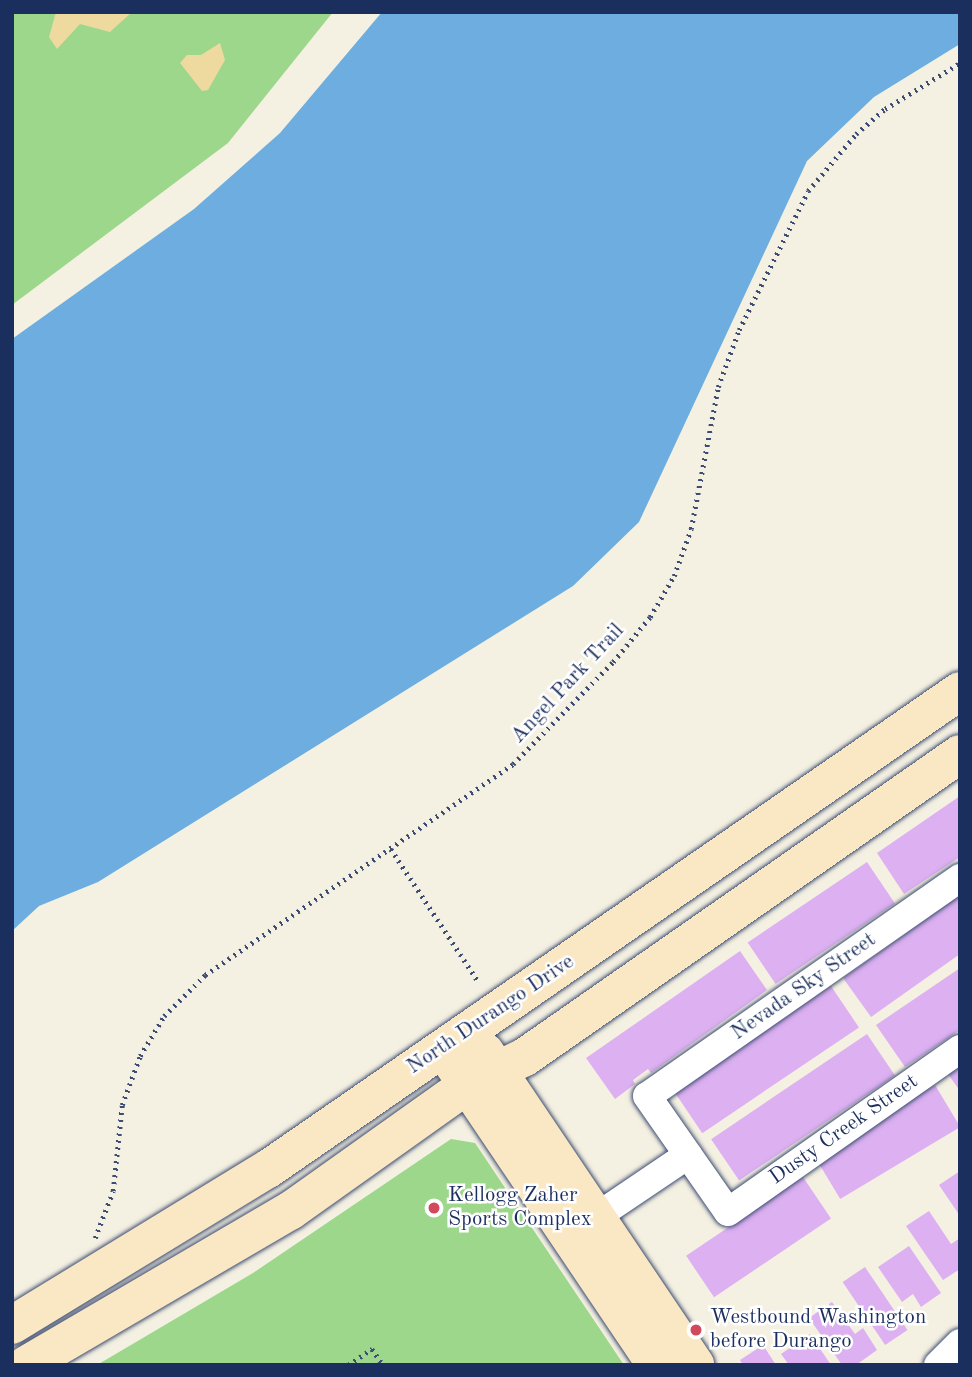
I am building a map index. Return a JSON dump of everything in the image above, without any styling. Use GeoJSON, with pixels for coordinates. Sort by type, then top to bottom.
{"type":"FeatureCollection","features":[{"type":"Feature","properties":{"kind":"main road","name":"North Durango Drive"},"geometry":{"type":"LineString","coordinates":[[12,1325],[268,1169],[960,691]]}},
{"type":"Feature","properties":{"kind":"main road"},"geometry":{"type":"LineString","coordinates":[[26,1365],[290,1211],[960,754]]}},
{"type":"Feature","properties":{"kind":"main road"},"geometry":{"type":"LineString","coordinates":[[456,1039],[656,1365]]}},
{"type":"Feature","properties":{"kind":"main road"},"geometry":{"type":"LineString","coordinates":[[483,1079],[596,1217],[695,1365]]}},
{"type":"Feature","properties":{"kind":"street","name":"Nevada Sky Street"},"geometry":{"type":"LineString","coordinates":[[688,1155],[648,1096],[960,878]]}},
{"type":"Feature","properties":{"kind":"street","name":"Dusty Creek Street"},"geometry":{"type":"LineString","coordinates":[[688,1155],[728,1212],[960,1049]]}},
{"type":"Feature","properties":{"kind":"street"},"geometry":{"type":"LineString","coordinates":[[596,1217],[688,1155]]}},
{"type":"Feature","properties":{"kind":"street"},"geometry":{"type":"LineString","coordinates":[[938,1365],[960,1343]]}},
{"type":"Feature","properties":{"kind":"path","name":"Angel Park Trail"},"geometry":{"type":"LineString","coordinates":[[96,1238],[113,1191],[122,1105],[140,1056],[164,1016],[205,975],[391,849],[529,751],[650,617],[674,576],[691,529],[718,387],[739,330],[802,202],[856,134],[885,109],[960,63]]}},
{"type":"Feature","properties":{"kind":"path"},"geometry":{"type":"LineString","coordinates":[[391,849],[478,981]]}},
{"type":"Feature","properties":{"kind":"path"},"geometry":{"type":"LineString","coordinates":[[348,1365],[372,1349],[383,1365]]}},
{"type":"Feature","properties":{"kind":"green space"},"geometry":{"type":"Polygon","coordinates":[[[12,12],[333,12],[228,143],[12,305],[12,12]]]}},
{"type":"Feature","properties":{"kind":"green space","name":"Kellogg Zaher Sports Complex"},"geometry":{"type":"Polygon","coordinates":[[[451,1139],[475,1143],[624,1365],[97,1365],[253,1273],[451,1139]]]}},
{"type":"Feature","properties":{"kind":"sand"},"geometry":{"type":"Polygon","coordinates":[[[56,12],[132,12],[110,32],[80,24],[57,49],[49,37],[56,12]]]}},
{"type":"Feature","properties":{"kind":"sand"},"geometry":{"type":"Polygon","coordinates":[[[220,43],[225,60],[208,90],[202,91],[180,63],[187,55],[201,55],[220,43]]]}},
{"type":"Feature","properties":{"kind":"water"},"geometry":{"type":"Polygon","coordinates":[[[382,12],[960,12],[960,44],[874,97],[807,161],[639,522],[573,586],[98,882],[39,906],[12,931],[12,339],[194,209],[280,133],[382,12]]]}},
{"type":"Feature","properties":{"kind":"building"},"geometry":{"type":"Polygon","coordinates":[[[960,796],[960,857],[904,894],[877,853],[960,796]]]}},
{"type":"Feature","properties":{"kind":"building"},"geometry":{"type":"Polygon","coordinates":[[[867,862],[895,903],[776,984],[748,943],[867,862]]]}},
{"type":"Feature","properties":{"kind":"building"},"geometry":{"type":"Polygon","coordinates":[[[960,895],[960,954],[871,1017],[843,978],[960,895]]]}},
{"type":"Feature","properties":{"kind":"building"},"geometry":{"type":"Polygon","coordinates":[[[740,951],[767,990],[651,1073],[648,1069],[633,1080],[635,1084],[615,1099],[586,1058],[740,951]]]}},
{"type":"Feature","properties":{"kind":"building"},"geometry":{"type":"Polygon","coordinates":[[[960,968],[960,1030],[905,1067],[876,1025],[960,968]]]}},
{"type":"Feature","properties":{"kind":"building"},"geometry":{"type":"Polygon","coordinates":[[[831,986],[859,1027],[702,1133],[674,1092],[831,986]]]}},
{"type":"Feature","properties":{"kind":"building"},"geometry":{"type":"Polygon","coordinates":[[[867,1034],[895,1075],[739,1181],[711,1139],[867,1034]]]}},
{"type":"Feature","properties":{"kind":"building"},"geometry":{"type":"Polygon","coordinates":[[[960,1067],[960,1091],[948,1074],[960,1067]]]}},
{"type":"Feature","properties":{"kind":"building"},"geometry":{"type":"Polygon","coordinates":[[[935,1085],[960,1127],[840,1199],[815,1157],[935,1085]]]}},
{"type":"Feature","properties":{"kind":"building"},"geometry":{"type":"Polygon","coordinates":[[[960,1171],[960,1216],[939,1185],[960,1171]]]}},
{"type":"Feature","properties":{"kind":"building"},"geometry":{"type":"Polygon","coordinates":[[[803,1177],[831,1218],[714,1297],[686,1256],[803,1177]]]}},
{"type":"Feature","properties":{"kind":"building"},"geometry":{"type":"Polygon","coordinates":[[[929,1211],[951,1244],[960,1238],[960,1269],[943,1280],[906,1226],[929,1211]]]}},
{"type":"Feature","properties":{"kind":"building"},"geometry":{"type":"Polygon","coordinates":[[[909,1246],[941,1293],[921,1307],[913,1294],[902,1302],[878,1267],[909,1246]]]}},
{"type":"Feature","properties":{"kind":"building"},"geometry":{"type":"Polygon","coordinates":[[[865,1267],[907,1330],[885,1345],[843,1282],[865,1267]]]}},
{"type":"Feature","properties":{"kind":"building"},"geometry":{"type":"Polygon","coordinates":[[[832,1302],[855,1334],[863,1328],[877,1350],[856,1365],[842,1365],[809,1318],[832,1302]]]}},
{"type":"Feature","properties":{"kind":"building"},"geometry":{"type":"Polygon","coordinates":[[[810,1334],[831,1365],[789,1365],[781,1354],[810,1334]]]}},
{"type":"Feature","properties":{"kind":"building"},"geometry":{"type":"Polygon","coordinates":[[[763,1345],[776,1365],[743,1365],[740,1360],[763,1345]]]}},
{"type":"Feature","properties":{"kind":"place","name":"Kellogg Zaher Sports Complex"},"geometry":{"type":"Point","coordinates":[434,1208]}},
{"type":"Feature","properties":{"kind":"place","name":"Westbound Washington before Durango"},"geometry":{"type":"Point","coordinates":[696,1330]}}]}
